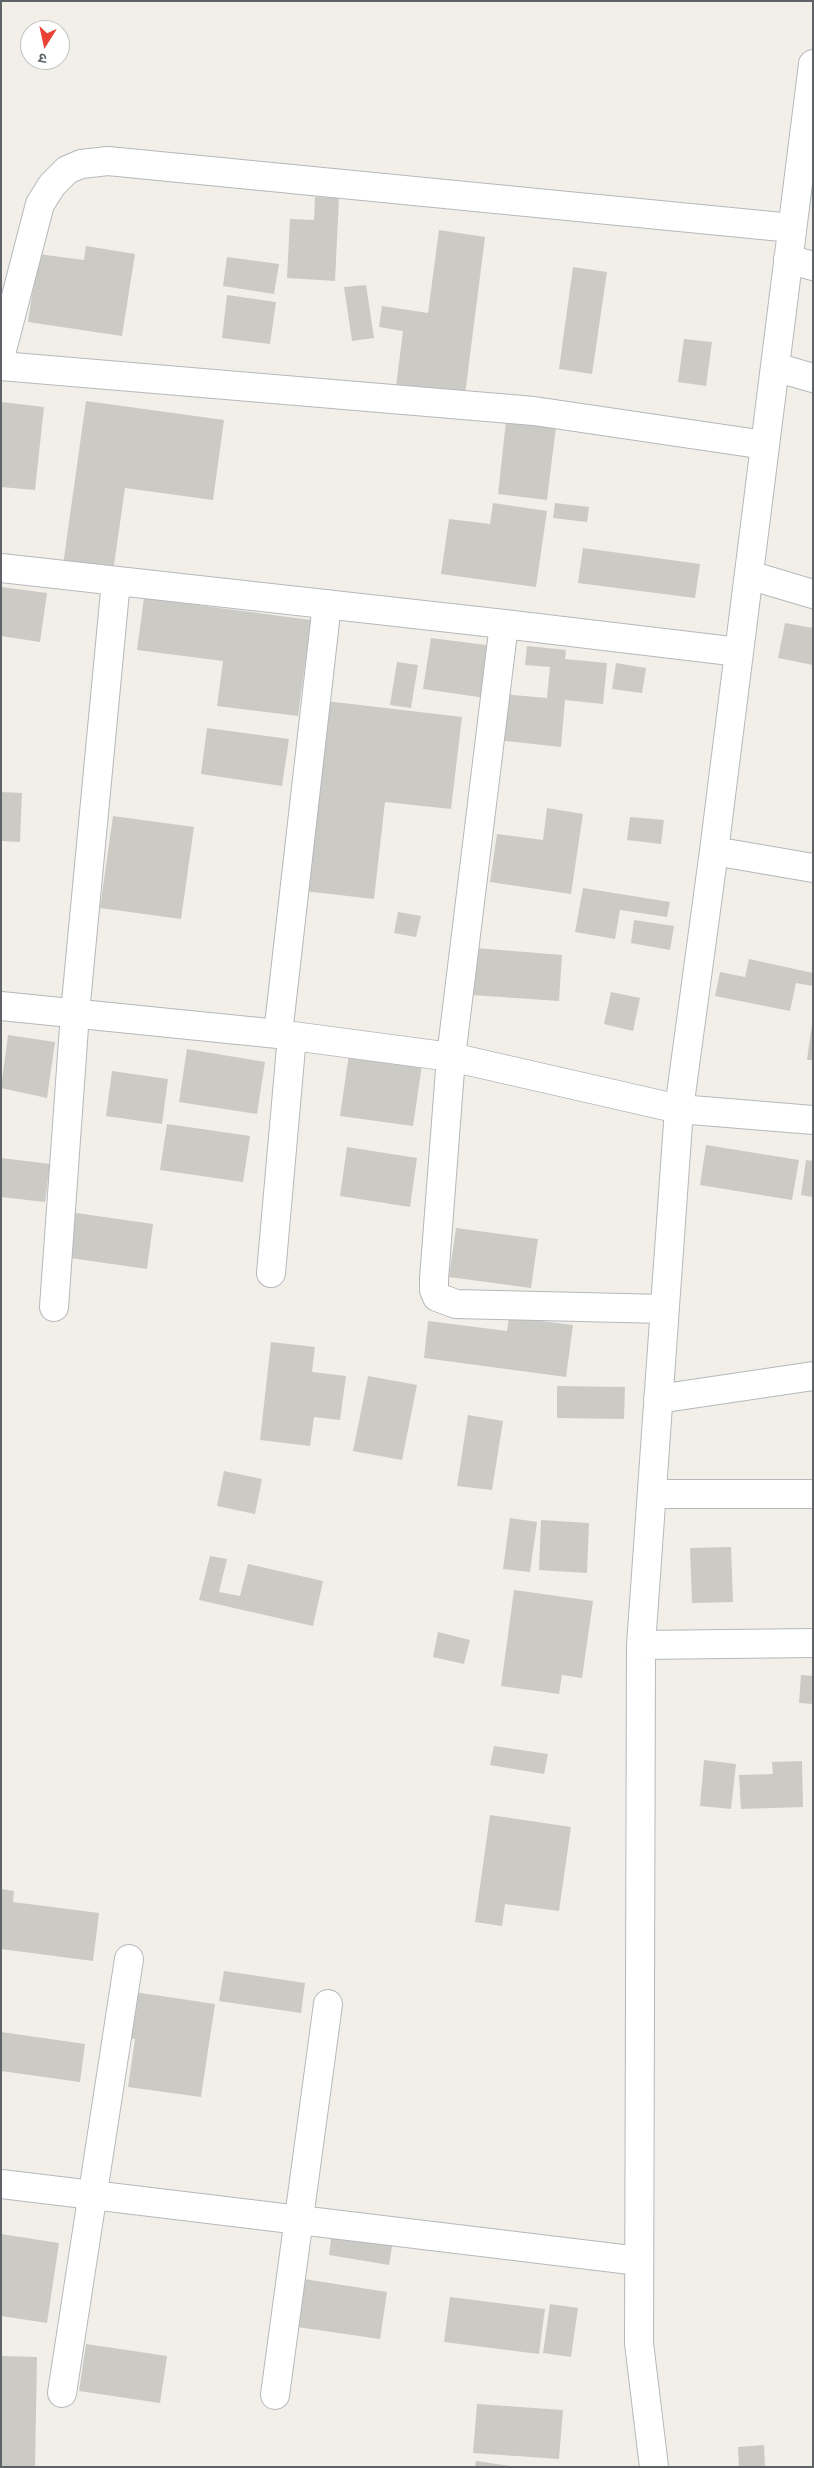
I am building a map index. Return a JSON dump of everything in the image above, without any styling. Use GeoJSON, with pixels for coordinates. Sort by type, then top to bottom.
{"type":"FeatureCollection","features":[{"type":"Feature","properties":{"kind":"street"},"geometry":{"type":"LineString","coordinates":[[654,2467],[639,2343],[641,1645],[679,1109],[714,851],[775,367],[801,263],[792,228],[813,64]]}},
{"type":"Feature","properties":{"kind":"street"},"geometry":{"type":"LineString","coordinates":[[1,354],[40,204],[52,186],[67,170],[81,164],[108,161],[792,228]]}},
{"type":"Feature","properties":{"kind":"street"},"geometry":{"type":"LineString","coordinates":[[1,366],[534,411],[765,445]]}},
{"type":"Feature","properties":{"kind":"street"},"geometry":{"type":"LineString","coordinates":[[775,367],[813,378]]}},
{"type":"Feature","properties":{"kind":"street"},"geometry":{"type":"LineString","coordinates":[[1,568],[739,652]]}},
{"type":"Feature","properties":{"kind":"street"},"geometry":{"type":"LineString","coordinates":[[749,574],[813,594]]}},
{"type":"Feature","properties":{"kind":"street"},"geometry":{"type":"LineString","coordinates":[[54,1307],[75,1013],[116,581]]}},
{"type":"Feature","properties":{"kind":"street"},"geometry":{"type":"LineString","coordinates":[[271,1273],[285,1035],[327,604]]}},
{"type":"Feature","properties":{"kind":"street"},"geometry":{"type":"LineString","coordinates":[[504,624],[451,1057],[434,1290],[437,1297],[456,1304],[664,1309]]}},
{"type":"Feature","properties":{"kind":"street"},"geometry":{"type":"LineString","coordinates":[[714,851],[813,868]]}},
{"type":"Feature","properties":{"kind":"street"},"geometry":{"type":"LineString","coordinates":[[1,1006],[285,1035],[451,1057],[679,1109],[813,1120]]}},
{"type":"Feature","properties":{"kind":"street"},"geometry":{"type":"LineString","coordinates":[[658,1399],[813,1376]]}},
{"type":"Feature","properties":{"kind":"street"},"geometry":{"type":"LineString","coordinates":[[652,1494],[813,1494]]}},
{"type":"Feature","properties":{"kind":"street"},"geometry":{"type":"LineString","coordinates":[[641,1645],[813,1643]]}},
{"type":"Feature","properties":{"kind":"street"},"geometry":{"type":"LineString","coordinates":[[62,2393],[129,1959]]}},
{"type":"Feature","properties":{"kind":"street"},"geometry":{"type":"LineString","coordinates":[[275,2395],[328,2004]]}},
{"type":"Feature","properties":{"kind":"street"},"geometry":{"type":"LineString","coordinates":[[1,2184],[639,2261]]}},
{"type":"Feature","properties":{"kind":"building"},"geometry":{"type":"Polygon","coordinates":[[[315,197],[339,198],[335,281],[287,278],[290,219],[314,220],[315,197]]]}},
{"type":"Feature","properties":{"kind":"building"},"geometry":{"type":"Polygon","coordinates":[[[439,230],[485,237],[465,395],[396,386],[403,331],[379,327],[382,306],[428,313],[439,230]]]}},
{"type":"Feature","properties":{"kind":"building"},"geometry":{"type":"Polygon","coordinates":[[[86,246],[135,254],[122,336],[28,322],[38,254],[84,260],[86,246]]]}},
{"type":"Feature","properties":{"kind":"building"},"geometry":{"type":"Polygon","coordinates":[[[227,257],[279,264],[274,294],[223,286],[227,257]]]}},
{"type":"Feature","properties":{"kind":"building"},"geometry":{"type":"Polygon","coordinates":[[[573,267],[607,272],[592,374],[559,369],[573,267]]]}},
{"type":"Feature","properties":{"kind":"building"},"geometry":{"type":"Polygon","coordinates":[[[366,285],[374,338],[352,341],[344,287],[366,285]]]}},
{"type":"Feature","properties":{"kind":"building"},"geometry":{"type":"Polygon","coordinates":[[[227,295],[276,302],[270,344],[222,338],[227,295]]]}},
{"type":"Feature","properties":{"kind":"building"},"geometry":{"type":"Polygon","coordinates":[[[684,339],[712,342],[706,386],[678,382],[684,339]]]}},
{"type":"Feature","properties":{"kind":"building"},"geometry":{"type":"Polygon","coordinates":[[[86,401],[224,420],[213,500],[125,488],[113,572],[63,565],[86,401]]]}},
{"type":"Feature","properties":{"kind":"building"},"geometry":{"type":"Polygon","coordinates":[[[1,402],[44,407],[35,490],[1,487],[1,402]]]}},
{"type":"Feature","properties":{"kind":"building"},"geometry":{"type":"Polygon","coordinates":[[[507,412],[557,418],[547,500],[498,494],[507,412]]]}},
{"type":"Feature","properties":{"kind":"building"},"geometry":{"type":"Polygon","coordinates":[[[493,503],[547,511],[536,587],[441,574],[449,519],[490,524],[493,503]]]}},
{"type":"Feature","properties":{"kind":"building"},"geometry":{"type":"Polygon","coordinates":[[[555,503],[589,507],[587,522],[553,518],[555,503]]]}},
{"type":"Feature","properties":{"kind":"building"},"geometry":{"type":"Polygon","coordinates":[[[583,548],[700,564],[695,598],[578,583],[583,548]]]}},
{"type":"Feature","properties":{"kind":"building"},"geometry":{"type":"Polygon","coordinates":[[[1,587],[47,593],[40,642],[1,636],[1,587]]]}},
{"type":"Feature","properties":{"kind":"building"},"geometry":{"type":"Polygon","coordinates":[[[144,598],[311,620],[298,716],[217,706],[223,661],[137,650],[144,598]]]}},
{"type":"Feature","properties":{"kind":"building"},"geometry":{"type":"Polygon","coordinates":[[[785,623],[813,628],[813,665],[778,658],[785,623]]]}},
{"type":"Feature","properties":{"kind":"building"},"geometry":{"type":"Polygon","coordinates":[[[431,638],[494,646],[486,698],[423,689],[431,638]]]}},
{"type":"Feature","properties":{"kind":"building"},"geometry":{"type":"Polygon","coordinates":[[[527,646],[566,650],[565,659],[607,663],[603,704],[565,700],[561,747],[497,740],[502,694],[547,698],[550,667],[525,665],[527,646]]]}},
{"type":"Feature","properties":{"kind":"building"},"geometry":{"type":"Polygon","coordinates":[[[397,662],[418,665],[411,708],[390,705],[397,662]]]}},
{"type":"Feature","properties":{"kind":"building"},"geometry":{"type":"Polygon","coordinates":[[[616,663],[646,668],[642,693],[612,689],[616,663]]]}},
{"type":"Feature","properties":{"kind":"building"},"geometry":{"type":"Polygon","coordinates":[[[326,701],[462,717],[451,809],[385,802],[374,899],[304,891],[326,701]]]}},
{"type":"Feature","properties":{"kind":"building"},"geometry":{"type":"Polygon","coordinates":[[[207,728],[289,739],[282,786],[201,774],[207,728]]]}},
{"type":"Feature","properties":{"kind":"building"},"geometry":{"type":"Polygon","coordinates":[[[1,792],[22,793],[20,842],[1,841],[1,792]]]}},
{"type":"Feature","properties":{"kind":"building"},"geometry":{"type":"Polygon","coordinates":[[[547,808],[583,814],[571,894],[490,882],[497,834],[543,840],[547,808]]]}},
{"type":"Feature","properties":{"kind":"building"},"geometry":{"type":"Polygon","coordinates":[[[113,816],[194,827],[181,919],[100,908],[113,816]]]}},
{"type":"Feature","properties":{"kind":"building"},"geometry":{"type":"Polygon","coordinates":[[[630,817],[664,820],[661,844],[627,840],[630,817]]]}},
{"type":"Feature","properties":{"kind":"building"},"geometry":{"type":"Polygon","coordinates":[[[583,888],[670,902],[667,917],[620,910],[615,939],[575,932],[583,888]]]}},
{"type":"Feature","properties":{"kind":"building"},"geometry":{"type":"Polygon","coordinates":[[[398,912],[421,916],[416,937],[394,933],[398,912]]]}},
{"type":"Feature","properties":{"kind":"building"},"geometry":{"type":"Polygon","coordinates":[[[634,920],[674,926],[670,950],[631,943],[634,920]]]}},
{"type":"Feature","properties":{"kind":"building"},"geometry":{"type":"Polygon","coordinates":[[[476,948],[562,955],[559,1001],[472,995],[476,948]]]}},
{"type":"Feature","properties":{"kind":"building"},"geometry":{"type":"Polygon","coordinates":[[[749,959],[813,973],[813,986],[796,983],[790,1011],[715,996],[720,972],[745,977],[749,959]]]}},
{"type":"Feature","properties":{"kind":"building"},"geometry":{"type":"Polygon","coordinates":[[[611,992],[640,998],[633,1031],[604,1024],[611,992]]]}},
{"type":"Feature","properties":{"kind":"building"},"geometry":{"type":"Polygon","coordinates":[[[812,1024],[813,1060],[807,1060],[812,1024]]]}},
{"type":"Feature","properties":{"kind":"building"},"geometry":{"type":"Polygon","coordinates":[[[8,1035],[55,1042],[47,1098],[1,1088],[8,1035]]]}},
{"type":"Feature","properties":{"kind":"building"},"geometry":{"type":"Polygon","coordinates":[[[187,1049],[265,1062],[257,1114],[179,1102],[187,1049]]]}},
{"type":"Feature","properties":{"kind":"building"},"geometry":{"type":"Polygon","coordinates":[[[349,1054],[422,1065],[413,1126],[340,1116],[349,1054]]]}},
{"type":"Feature","properties":{"kind":"building"},"geometry":{"type":"Polygon","coordinates":[[[112,1071],[168,1079],[162,1124],[106,1116],[112,1071]]]}},
{"type":"Feature","properties":{"kind":"building"},"geometry":{"type":"Polygon","coordinates":[[[167,1124],[250,1136],[243,1182],[160,1170],[167,1124]]]}},
{"type":"Feature","properties":{"kind":"building"},"geometry":{"type":"Polygon","coordinates":[[[706,1145],[799,1160],[792,1200],[700,1185],[706,1145]]]}},
{"type":"Feature","properties":{"kind":"building"},"geometry":{"type":"Polygon","coordinates":[[[347,1147],[417,1158],[410,1207],[340,1196],[347,1147]]]}},
{"type":"Feature","properties":{"kind":"building"},"geometry":{"type":"Polygon","coordinates":[[[1,1158],[50,1164],[45,1202],[1,1197],[1,1158]]]}},
{"type":"Feature","properties":{"kind":"building"},"geometry":{"type":"Polygon","coordinates":[[[806,1160],[813,1161],[813,1197],[801,1195],[806,1160]]]}},
{"type":"Feature","properties":{"kind":"building"},"geometry":{"type":"Polygon","coordinates":[[[69,1212],[153,1224],[147,1269],[63,1257],[69,1212]]]}},
{"type":"Feature","properties":{"kind":"building"},"geometry":{"type":"Polygon","coordinates":[[[456,1228],[538,1239],[531,1288],[449,1277],[456,1228]]]}},
{"type":"Feature","properties":{"kind":"building"},"geometry":{"type":"Polygon","coordinates":[[[509,1317],[573,1325],[566,1377],[424,1358],[428,1321],[507,1331],[509,1317]]]}},
{"type":"Feature","properties":{"kind":"building"},"geometry":{"type":"Polygon","coordinates":[[[271,1342],[315,1347],[312,1372],[346,1376],[340,1420],[314,1417],[310,1446],[260,1440],[271,1342]]]}},
{"type":"Feature","properties":{"kind":"building"},"geometry":{"type":"Polygon","coordinates":[[[368,1376],[417,1385],[402,1460],[353,1451],[368,1376]]]}},
{"type":"Feature","properties":{"kind":"building"},"geometry":{"type":"Polygon","coordinates":[[[557,1386],[625,1387],[624,1419],[557,1418],[557,1386]]]}},
{"type":"Feature","properties":{"kind":"building"},"geometry":{"type":"Polygon","coordinates":[[[468,1415],[503,1421],[492,1490],[457,1486],[468,1415]]]}},
{"type":"Feature","properties":{"kind":"building"},"geometry":{"type":"Polygon","coordinates":[[[224,1471],[262,1479],[255,1514],[217,1506],[224,1471]]]}},
{"type":"Feature","properties":{"kind":"building"},"geometry":{"type":"Polygon","coordinates":[[[510,1518],[537,1522],[530,1572],[503,1569],[510,1518]]]}},
{"type":"Feature","properties":{"kind":"building"},"geometry":{"type":"Polygon","coordinates":[[[541,1520],[589,1523],[587,1573],[539,1570],[541,1520]]]}},
{"type":"Feature","properties":{"kind":"building"},"geometry":{"type":"Polygon","coordinates":[[[731,1547],[733,1602],[692,1603],[690,1548],[731,1547]]]}},
{"type":"Feature","properties":{"kind":"building"},"geometry":{"type":"Polygon","coordinates":[[[210,1556],[227,1559],[219,1592],[240,1596],[248,1564],[323,1581],[313,1626],[199,1600],[210,1556]]]}},
{"type":"Feature","properties":{"kind":"building"},"geometry":{"type":"Polygon","coordinates":[[[514,1590],[593,1601],[582,1678],[562,1675],[559,1694],[501,1686],[514,1590]]]}},
{"type":"Feature","properties":{"kind":"building"},"geometry":{"type":"Polygon","coordinates":[[[438,1632],[470,1640],[464,1664],[433,1657],[438,1632]]]}},
{"type":"Feature","properties":{"kind":"building"},"geometry":{"type":"Polygon","coordinates":[[[801,1675],[813,1676],[813,1704],[799,1703],[801,1675]]]}},
{"type":"Feature","properties":{"kind":"building"},"geometry":{"type":"Polygon","coordinates":[[[494,1746],[548,1754],[544,1774],[490,1765],[494,1746]]]}},
{"type":"Feature","properties":{"kind":"building"},"geometry":{"type":"Polygon","coordinates":[[[704,1760],[736,1764],[731,1809],[700,1806],[704,1760]]]}},
{"type":"Feature","properties":{"kind":"building"},"geometry":{"type":"Polygon","coordinates":[[[802,1761],[803,1807],[741,1809],[739,1775],[773,1774],[772,1762],[802,1761]]]}},
{"type":"Feature","properties":{"kind":"building"},"geometry":{"type":"Polygon","coordinates":[[[490,1815],[571,1827],[559,1911],[505,1904],[502,1926],[475,1922],[490,1815]]]}},
{"type":"Feature","properties":{"kind":"building"},"geometry":{"type":"Polygon","coordinates":[[[1,1889],[14,1891],[13,1902],[99,1913],[93,1961],[1,1949],[1,1889]]]}},
{"type":"Feature","properties":{"kind":"building"},"geometry":{"type":"Polygon","coordinates":[[[224,1971],[305,1983],[301,2013],[219,2001],[224,1971]]]}},
{"type":"Feature","properties":{"kind":"building"},"geometry":{"type":"Polygon","coordinates":[[[134,1992],[215,2004],[201,2097],[128,2087],[135,2039],[127,2038],[134,1992]]]}},
{"type":"Feature","properties":{"kind":"building"},"geometry":{"type":"Polygon","coordinates":[[[1,2032],[85,2044],[80,2082],[1,2071],[1,2032]]]}},
{"type":"Feature","properties":{"kind":"building"},"geometry":{"type":"Polygon","coordinates":[[[332,2231],[393,2241],[389,2265],[329,2255],[332,2231]]]}},
{"type":"Feature","properties":{"kind":"building"},"geometry":{"type":"Polygon","coordinates":[[[1,2234],[59,2243],[47,2323],[1,2316],[1,2234]]]}},
{"type":"Feature","properties":{"kind":"building"},"geometry":{"type":"Polygon","coordinates":[[[304,2279],[387,2292],[380,2339],[297,2327],[304,2279]]]}},
{"type":"Feature","properties":{"kind":"building"},"geometry":{"type":"Polygon","coordinates":[[[450,2297],[545,2309],[539,2354],[444,2342],[450,2297]]]}},
{"type":"Feature","properties":{"kind":"building"},"geometry":{"type":"Polygon","coordinates":[[[550,2304],[578,2308],[571,2357],[543,2353],[550,2304]]]}},
{"type":"Feature","properties":{"kind":"building"},"geometry":{"type":"Polygon","coordinates":[[[86,2344],[167,2356],[160,2403],[79,2391],[86,2344]]]}},
{"type":"Feature","properties":{"kind":"building"},"geometry":{"type":"Polygon","coordinates":[[[1,2356],[37,2357],[35,2467],[1,2467],[1,2356]]]}},
{"type":"Feature","properties":{"kind":"building"},"geometry":{"type":"Polygon","coordinates":[[[477,2404],[563,2410],[559,2459],[473,2453],[477,2404]]]}},
{"type":"Feature","properties":{"kind":"building"},"geometry":{"type":"Polygon","coordinates":[[[764,2445],[765,2467],[739,2467],[738,2447],[764,2445]]]}},
{"type":"Feature","properties":{"kind":"building"},"geometry":{"type":"Polygon","coordinates":[[[476,2461],[510,2466],[510,2467],[475,2467],[476,2461]]]}}]}
